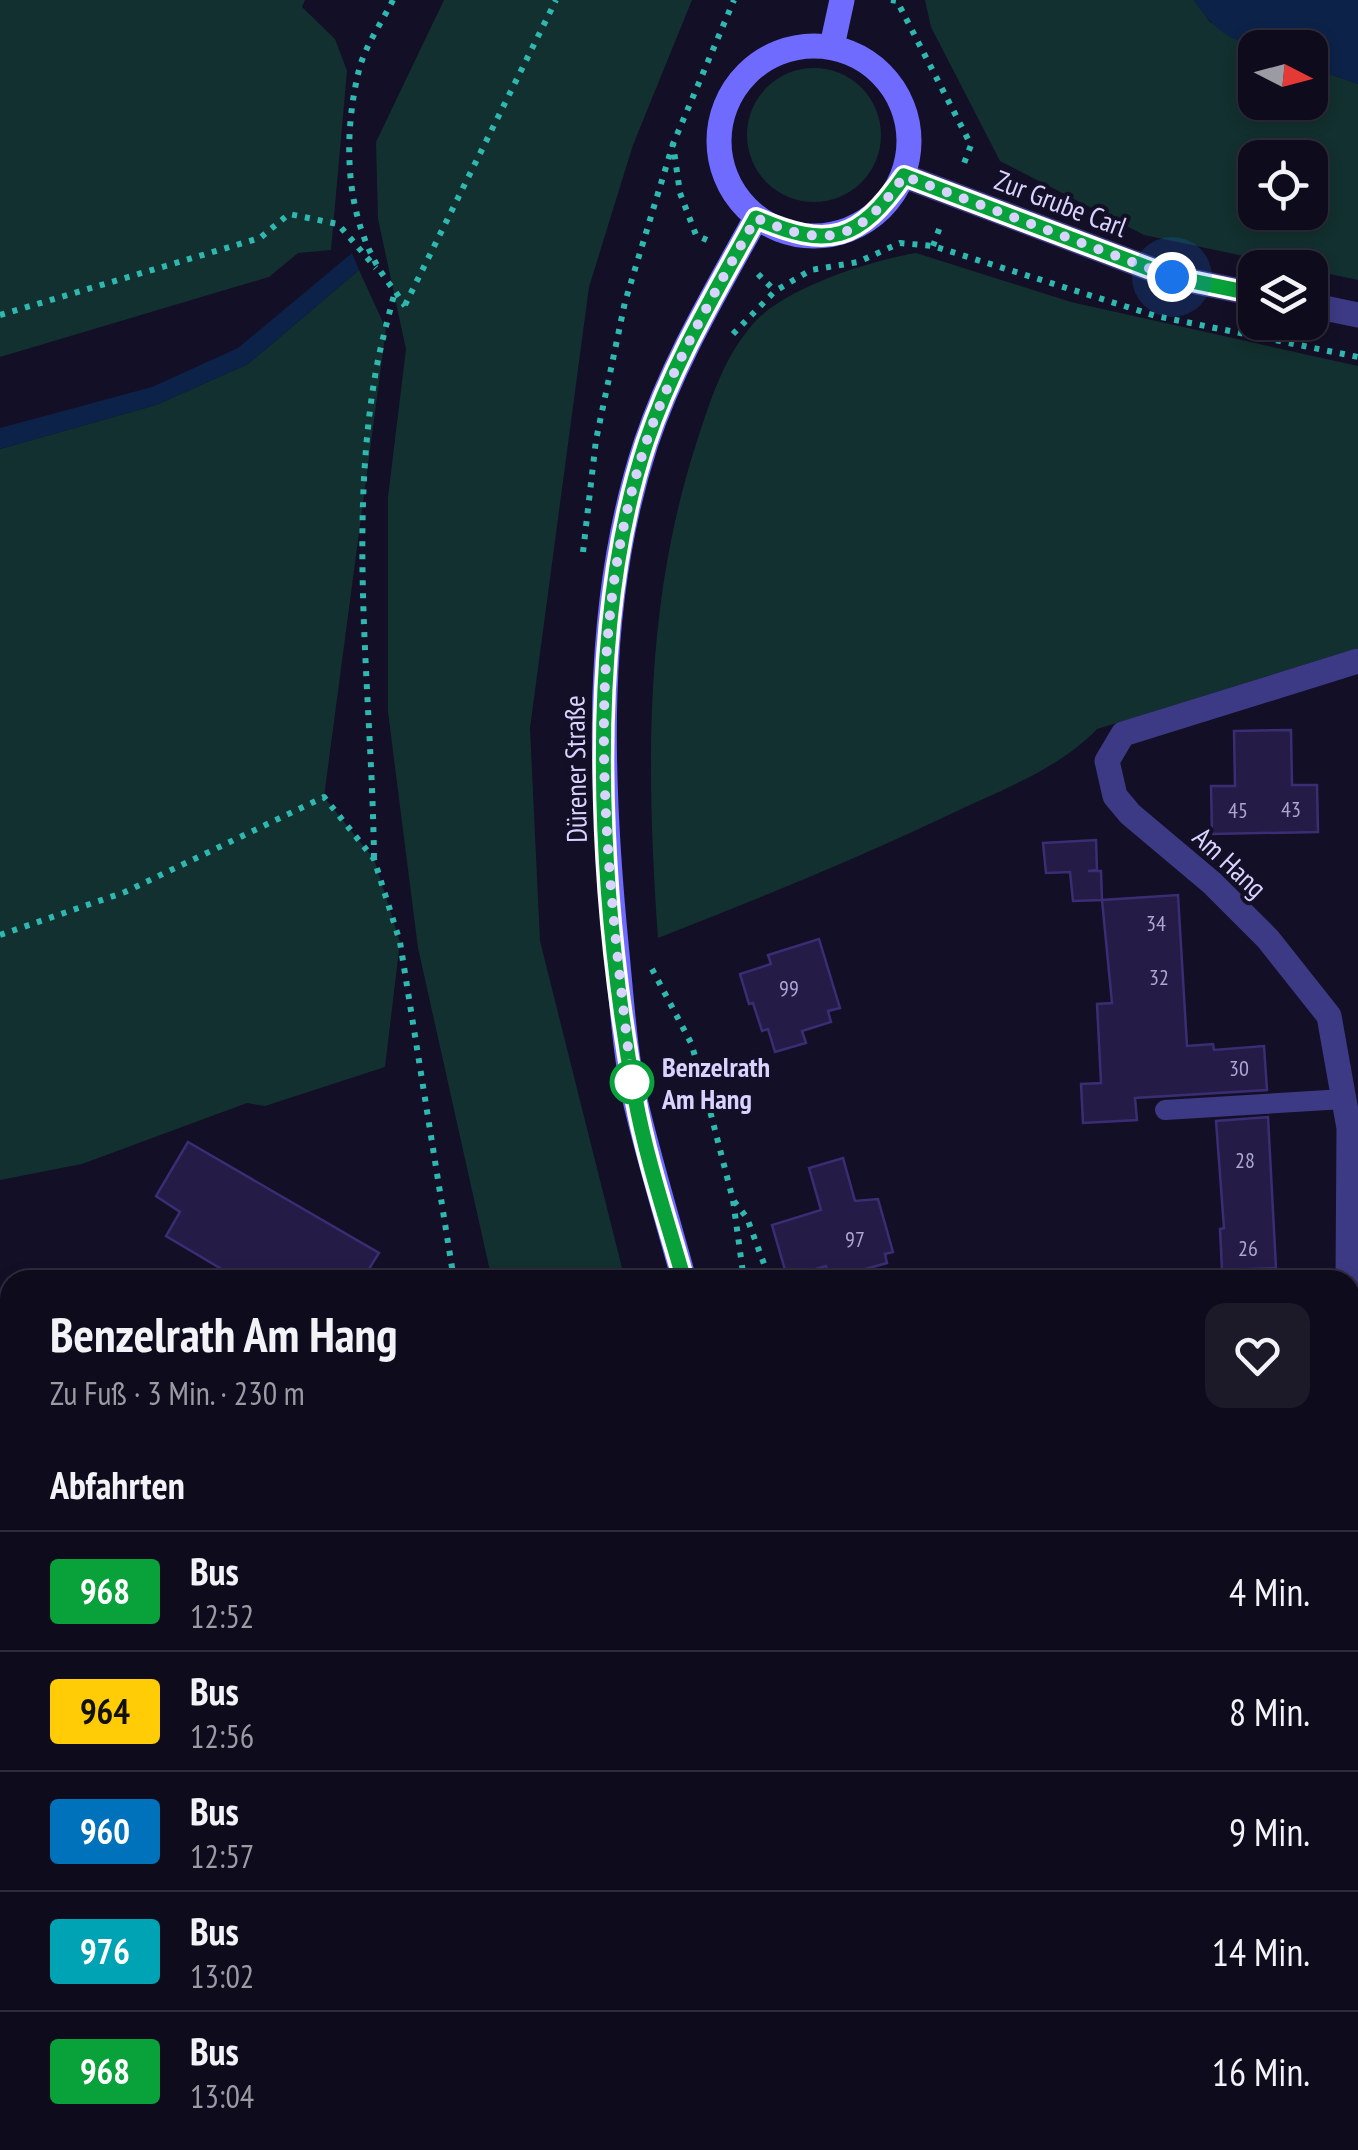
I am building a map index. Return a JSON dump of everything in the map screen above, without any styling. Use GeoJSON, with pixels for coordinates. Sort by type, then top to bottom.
{"type":"FeatureCollection","features":[{"type":"Feature","properties":{"kind":"main road"},"geometry":{"type":"LineString","coordinates":[[832,46],[842,0]]}},
{"type":"Feature","properties":{"kind":"main road"},"geometry":{"type":"LineString","coordinates":[[832,46],[863,57],[898,92],[910,134],[904,176],[877,215],[833,236],[797,236],[756,218],[727,182],[718,146],[724,107],[749,70],[782,50],[832,46]]}},
{"type":"Feature","properties":{"kind":"main road","name":"Dürener Straße"},"geometry":{"type":"LineString","coordinates":[[681,1270],[636,1102],[628,1052],[608,862],[602,686],[621,549],[646,444],[685,347],[756,218]]}},
{"type":"Feature","properties":{"kind":"street","name":"Zur Grube Carl"},"geometry":{"type":"LineString","coordinates":[[904,176],[1172,277],[1238,291]]}},
{"type":"Feature","properties":{"kind":"street"},"geometry":{"type":"LineString","coordinates":[[1328,309],[1358,315]]}},
{"type":"Feature","properties":{"kind":"street","name":"Am Hang"},"geometry":{"type":"LineString","coordinates":[[1348,1270],[1349,1128],[1329,1016],[1268,940],[1212,883],[1114,796],[1107,761],[1123,734],[1358,662]]}},
{"type":"Feature","properties":{"kind":"lane"},"geometry":{"type":"LineString","coordinates":[[1166,1110],[1344,1099]]}},
{"type":"Feature","properties":{"kind":"path"},"geometry":{"type":"LineString","coordinates":[[376,268],[354,216],[351,140],[360,68],[393,0]]}},
{"type":"Feature","properties":{"kind":"path"},"geometry":{"type":"LineString","coordinates":[[0,315],[260,238],[289,214],[338,224],[395,290],[404,306],[556,0]]}},
{"type":"Feature","properties":{"kind":"path"},"geometry":{"type":"LineString","coordinates":[[734,0],[674,144],[680,194],[696,235],[737,253],[775,291]]}},
{"type":"Feature","properties":{"kind":"path"},"geometry":{"type":"LineString","coordinates":[[895,0],[972,145],[933,246]]}},
{"type":"Feature","properties":{"kind":"path"},"geometry":{"type":"LineString","coordinates":[[727,344],[775,291],[811,270],[858,262],[900,243],[933,246],[1156,316],[1358,358]]}},
{"type":"Feature","properties":{"kind":"path"},"geometry":{"type":"LineString","coordinates":[[395,290],[377,366],[364,538],[374,859],[400,942],[452,1270]]}},
{"type":"Feature","properties":{"kind":"path"},"geometry":{"type":"LineString","coordinates":[[0,935],[125,892],[324,797],[374,859]]}},
{"type":"Feature","properties":{"kind":"path"},"geometry":{"type":"LineString","coordinates":[[649,956],[700,1072],[733,1200],[743,1270]]}},
{"type":"Feature","properties":{"kind":"path"},"geometry":{"type":"LineString","coordinates":[[679,1075],[700,1072]]}},
{"type":"Feature","properties":{"kind":"path"},"geometry":{"type":"LineString","coordinates":[[733,1200],[747,1218],[766,1270]]}},
{"type":"Feature","properties":{"kind":"green space"},"geometry":{"type":"Polygon","coordinates":[[[0,0],[305,0],[302,7],[335,39],[347,71],[331,250],[298,253],[269,277],[0,357],[0,0]]]}},
{"type":"Feature","properties":{"kind":"green space"},"geometry":{"type":"Polygon","coordinates":[[[444,0],[692,0],[633,145],[589,287],[530,728],[540,941],[622,1270],[490,1270],[418,948],[388,712],[388,497],[406,349],[378,219],[376,142],[444,0]]]}},
{"type":"Feature","properties":{"kind":"green space"},"geometry":{"type":"Polygon","coordinates":[[[925,0],[1194,0],[1210,22],[1238,38],[1238,120],[1328,120],[1328,73],[1358,84],[1358,280],[1328,274],[1328,250],[1238,250],[1238,255],[1144,235],[1000,161],[931,27],[925,0]]]}},
{"type":"Feature","properties":{"kind":"green space"},"geometry":{"type":"Polygon","coordinates":[[[814,68],[839,74],[861,88],[875,110],[881,135],[875,160],[861,182],[839,196],[814,202],[789,196],[767,182],[753,160],[747,135],[753,110],[767,88],[789,74],[814,68]]]}},
{"type":"Feature","properties":{"kind":"green space"},"geometry":{"type":"Polygon","coordinates":[[[916,253],[1071,302],[1358,366],[1358,648],[1097,729],[1048,767],[1010,787],[843,862],[658,938],[652,812],[653,687],[667,563],[697,441],[726,366],[752,325],[784,299],[805,288],[875,262],[916,253]]]}},
{"type":"Feature","properties":{"kind":"green space"},"geometry":{"type":"Polygon","coordinates":[[[359,270],[386,329],[324,797],[374,859],[400,942],[385,1067],[265,1106],[247,1103],[82,1164],[0,1180],[0,449],[156,405],[248,364],[359,270]]]}},
{"type":"Feature","properties":{"kind":"water"},"geometry":{"type":"Polygon","coordinates":[[[1194,0],[1358,0],[1358,84],[1328,73],[1328,30],[1238,30],[1238,40],[1218,29],[1194,0]]]}},
{"type":"Feature","properties":{"kind":"water"},"geometry":{"type":"Polygon","coordinates":[[[352,253],[359,270],[248,364],[156,405],[0,449],[0,428],[152,387],[238,348],[352,253]]]}},
{"type":"Feature","properties":{"kind":"building"},"geometry":{"type":"Polygon","coordinates":[[[1291,730],[1292,785],[1317,785],[1318,832],[1212,834],[1211,786],[1235,786],[1234,731],[1291,730]]]}},
{"type":"Feature","properties":{"kind":"building"},"geometry":{"type":"Polygon","coordinates":[[[1096,840],[1097,870],[1088,871],[1101,871],[1102,900],[1073,901],[1070,872],[1046,873],[1043,843],[1096,840]]]}},
{"type":"Feature","properties":{"kind":"building"},"geometry":{"type":"Polygon","coordinates":[[[1178,895],[1187,1046],[1213,1044],[1214,1050],[1264,1046],[1267,1090],[1135,1098],[1137,1120],[1083,1123],[1081,1084],[1101,1083],[1097,1004],[1112,1003],[1102,900],[1178,895]]]}},
{"type":"Feature","properties":{"kind":"building"},"geometry":{"type":"Polygon","coordinates":[[[819,939],[840,1008],[828,1011],[831,1022],[802,1031],[806,1043],[775,1052],[768,1029],[762,1031],[753,1003],[749,1004],[740,974],[771,964],[768,955],[819,939]]]}},
{"type":"Feature","properties":{"kind":"building"},"geometry":{"type":"Polygon","coordinates":[[[1268,1117],[1276,1268],[1222,1270],[1220,1229],[1224,1228],[1216,1121],[1268,1117]]]}},
{"type":"Feature","properties":{"kind":"building"},"geometry":{"type":"Polygon","coordinates":[[[188,1142],[379,1253],[368,1270],[223,1270],[166,1236],[180,1212],[156,1196],[188,1142]]]}},
{"type":"Feature","properties":{"kind":"building"},"geometry":{"type":"Polygon","coordinates":[[[843,1158],[855,1201],[878,1199],[893,1252],[885,1254],[887,1263],[862,1270],[827,1270],[826,1266],[785,1270],[772,1225],[821,1210],[809,1168],[843,1158]]]}},
{"type":"Feature","properties":{"kind":"bus line","name":"968"},"geometry":{"type":"LineString","coordinates":[[681,1270],[636,1102],[628,1052],[608,862],[602,686],[621,549],[646,444],[685,347],[756,218],[797,236],[833,236],[877,215],[904,176],[1172,277],[1238,291]]}},
{"type":"Feature","properties":{"kind":"place","name":"Benzelrath Am Hang"},"geometry":{"type":"Point","coordinates":[632,1082]}},
{"type":"Feature","properties":{"kind":"route"},"geometry":{"type":"LineString","coordinates":[[632,1082],[608,862],[602,686],[621,549],[646,444],[685,347],[756,218],[797,236],[833,236],[877,215],[904,176],[1172,277]]}}]}
